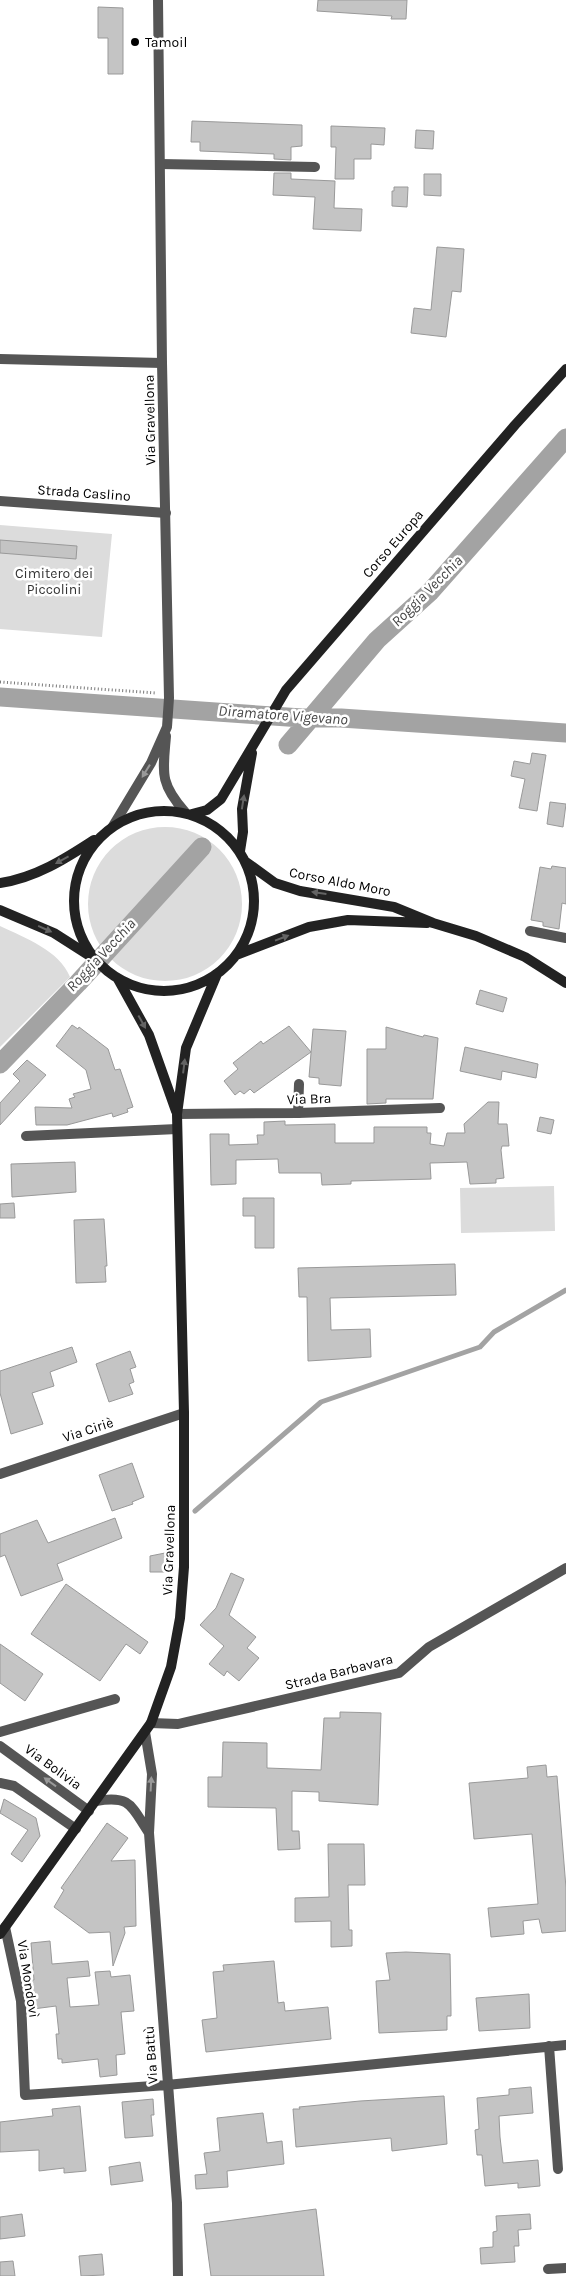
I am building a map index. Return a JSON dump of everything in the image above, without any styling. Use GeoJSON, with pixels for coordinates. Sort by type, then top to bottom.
{"type":"FeatureCollection","features":[{"type":"Feature","properties":{"kind":"main road","name":"Corso Europa"},"geometry":{"type":"LineString","coordinates":[[188,813],[207,810],[221,799],[286,690],[515,425],[566,369]]}},
{"type":"Feature","properties":{"kind":"main road"},"geometry":{"type":"LineString","coordinates":[[240,851],[243,832],[242,809],[254,745]]}},
{"type":"Feature","properties":{"kind":"main road"},"geometry":{"type":"LineString","coordinates":[[0,883],[15,881],[60,862],[113,826],[130,817],[148,811],[166,810],[188,813],[211,823],[227,835],[246,862],[254,885],[254,910],[248,934],[236,955],[217,974],[199,985],[158,992],[137,988],[118,979],[104,969],[93,957],[81,937],[74,915],[74,893],[78,871],[88,851],[103,834]]}},
{"type":"Feature","properties":{"kind":"main road","name":"Corso Aldo Moro"},"geometry":{"type":"LineString","coordinates":[[246,862],[275,883],[292,888],[394,907],[433,923],[476,936],[525,957],[566,983]]}},
{"type":"Feature","properties":{"kind":"main road"},"geometry":{"type":"LineString","coordinates":[[0,910],[54,933],[93,957]]}},
{"type":"Feature","properties":{"kind":"main road","name":"Corso Aldo Moro"},"geometry":{"type":"LineString","coordinates":[[236,955],[309,927],[348,920],[433,923]]}},
{"type":"Feature","properties":{"kind":"main road","name":"Via Gravellona"},"geometry":{"type":"LineString","coordinates":[[3,1931],[148,1727],[171,1667],[180,1618],[184,1567],[184,1413],[177,1114],[186,1048],[217,974]]}},
{"type":"Feature","properties":{"kind":"main road","name":"Via Gravellona"},"geometry":{"type":"LineString","coordinates":[[118,979],[149,1035],[177,1114]]}},
{"type":"Feature","properties":{"kind":"street","name":"Via Gravellona"},"geometry":{"type":"LineString","coordinates":[[113,826],[151,763],[167,726],[166,513],[162,363],[158,0]]}},
{"type":"Feature","properties":{"kind":"street"},"geometry":{"type":"LineString","coordinates":[[160,164],[315,167]]}},
{"type":"Feature","properties":{"kind":"street"},"geometry":{"type":"LineString","coordinates":[[0,359],[162,363]]}},
{"type":"Feature","properties":{"kind":"street","name":"Strada Caslino"},"geometry":{"type":"LineString","coordinates":[[0,501],[166,513]]}},
{"type":"Feature","properties":{"kind":"street"},"geometry":{"type":"LineString","coordinates":[[167,726],[164,765],[166,787],[188,813]]}},
{"type":"Feature","properties":{"kind":"street"},"geometry":{"type":"LineString","coordinates":[[530,931],[566,938]]}},
{"type":"Feature","properties":{"kind":"street"},"geometry":{"type":"LineString","coordinates":[[298,1113],[299,1084]]}},
{"type":"Feature","properties":{"kind":"street","name":"Via Bra"},"geometry":{"type":"LineString","coordinates":[[177,1114],[298,1113],[440,1108]]}},
{"type":"Feature","properties":{"kind":"street"},"geometry":{"type":"LineString","coordinates":[[26,1136],[177,1129]]}},
{"type":"Feature","properties":{"kind":"street","name":"Via Ciriè"},"geometry":{"type":"LineString","coordinates":[[0,1474],[184,1413]]}},
{"type":"Feature","properties":{"kind":"street","name":"Strada Barbavara"},"geometry":{"type":"LineString","coordinates":[[148,1727],[178,1724],[399,1673],[429,1647],[566,1568]]}},
{"type":"Feature","properties":{"kind":"street"},"geometry":{"type":"LineString","coordinates":[[0,1732],[116,1699]]}},
{"type":"Feature","properties":{"kind":"street","name":"Via Battù"},"geometry":{"type":"LineString","coordinates":[[148,1727],[152,1774],[149,1833],[177,2203],[178,2276]]}},
{"type":"Feature","properties":{"kind":"street","name":"Via Bolivia"},"geometry":{"type":"LineString","coordinates":[[0,1746],[89,1811]]}},
{"type":"Feature","properties":{"kind":"street"},"geometry":{"type":"LineString","coordinates":[[0,1783],[14,1786],[76,1829]]}},
{"type":"Feature","properties":{"kind":"street","name":"Via Battù"},"geometry":{"type":"LineString","coordinates":[[96,1802],[113,1798],[129,1803],[149,1833]]}},
{"type":"Feature","properties":{"kind":"street","name":"Via Mondovì"},"geometry":{"type":"LineString","coordinates":[[3,1931],[21,2001],[25,2096],[167,2085]]}},
{"type":"Feature","properties":{"kind":"street"},"geometry":{"type":"LineString","coordinates":[[167,2085],[566,2044]]}},
{"type":"Feature","properties":{"kind":"street"},"geometry":{"type":"LineString","coordinates":[[549,2046],[558,2169]]}},
{"type":"Feature","properties":{"kind":"street"},"geometry":{"type":"LineString","coordinates":[[548,2268],[566,2268]]}},
{"type":"Feature","properties":{"kind":"path"},"geometry":{"type":"LineString","coordinates":[[0,682],[168,696]]}},
{"type":"Feature","properties":{"kind":"green space","name":"Cimitero dei Piccolini"},"geometry":{"type":"Polygon","coordinates":[[[0,525],[112,534],[102,637],[0,629],[0,525]]]}},
{"type":"Feature","properties":{"kind":"green space"},"geometry":{"type":"Polygon","coordinates":[[[165,827],[194,833],[208,840],[219,850],[229,861],[236,875],[242,904],[236,933],[229,947],[219,958],[208,968],[194,975],[165,981],[136,975],[122,968],[111,958],[101,947],[94,933],[88,904],[94,875],[101,861],[111,850],[122,840],[136,833],[165,827]]]}},
{"type":"Feature","properties":{"kind":"green space"},"geometry":{"type":"Polygon","coordinates":[[[0,926],[50,952],[58,959],[70,977],[0,1047],[0,926]]]}},
{"type":"Feature","properties":{"kind":"green space"},"geometry":{"type":"Polygon","coordinates":[[[554,1186],[555,1231],[461,1233],[460,1188],[554,1186]]]}},
{"type":"Feature","properties":{"kind":"building"},"geometry":{"type":"Polygon","coordinates":[[[318,0],[407,0],[406,19],[391,19],[392,16],[317,11],[318,0]]]}},
{"type":"Feature","properties":{"kind":"building"},"geometry":{"type":"Polygon","coordinates":[[[98,7],[123,8],[123,74],[108,74],[108,38],[98,38],[98,7]]]}},
{"type":"Feature","properties":{"kind":"building"},"geometry":{"type":"Polygon","coordinates":[[[192,121],[302,125],[302,146],[291,147],[291,160],[274,159],[274,154],[200,151],[200,142],[191,142],[192,121]]]}},
{"type":"Feature","properties":{"kind":"building"},"geometry":{"type":"Polygon","coordinates":[[[331,126],[385,128],[384,145],[371,144],[371,159],[354,159],[354,179],[335,179],[336,147],[331,147],[331,126]]]}},
{"type":"Feature","properties":{"kind":"building"},"geometry":{"type":"Polygon","coordinates":[[[416,130],[434,131],[433,149],[415,148],[416,130]]]}},
{"type":"Feature","properties":{"kind":"building"},"geometry":{"type":"Polygon","coordinates":[[[274,173],[291,173],[291,179],[335,181],[334,208],[362,209],[361,231],[313,229],[315,197],[273,195],[274,173]]]}},
{"type":"Feature","properties":{"kind":"building"},"geometry":{"type":"Polygon","coordinates":[[[424,174],[441,174],[441,196],[424,195],[424,174]]]}},
{"type":"Feature","properties":{"kind":"building"},"geometry":{"type":"Polygon","coordinates":[[[394,187],[408,187],[407,207],[392,206],[392,191],[394,191],[394,187]]]}},
{"type":"Feature","properties":{"kind":"building"},"geometry":{"type":"Polygon","coordinates":[[[437,247],[464,249],[461,292],[452,291],[446,337],[411,333],[414,308],[431,310],[437,247]]]}},
{"type":"Feature","properties":{"kind":"building"},"geometry":{"type":"Polygon","coordinates":[[[0,540],[77,546],[76,559],[0,553],[0,540]]]}},
{"type":"Feature","properties":{"kind":"building"},"geometry":{"type":"Polygon","coordinates":[[[532,753],[546,755],[537,811],[519,808],[525,779],[511,776],[514,761],[530,764],[532,753]]]}},
{"type":"Feature","properties":{"kind":"building"},"geometry":{"type":"Polygon","coordinates":[[[550,802],[566,804],[563,827],[547,824],[550,802]]]}},
{"type":"Feature","properties":{"kind":"building"},"geometry":{"type":"Polygon","coordinates":[[[552,866],[566,868],[566,904],[562,903],[559,929],[543,926],[543,922],[531,920],[540,867],[551,869],[552,866]]]}},
{"type":"Feature","properties":{"kind":"building"},"geometry":{"type":"Polygon","coordinates":[[[480,990],[507,998],[503,1012],[476,1004],[480,990]]]}},
{"type":"Feature","properties":{"kind":"building"},"geometry":{"type":"Polygon","coordinates":[[[72,1025],[78,1029],[79,1027],[108,1049],[115,1070],[120,1069],[133,1107],[127,1109],[128,1112],[113,1117],[112,1113],[67,1125],[36,1125],[35,1107],[72,1108],[69,1099],[75,1097],[73,1094],[91,1089],[86,1070],[56,1046],[72,1025]]]}},
{"type":"Feature","properties":{"kind":"building"},"geometry":{"type":"Polygon","coordinates":[[[289,1026],[311,1052],[254,1093],[250,1089],[244,1094],[240,1091],[235,1095],[224,1081],[238,1069],[233,1063],[261,1041],[263,1044],[289,1026]]]}},
{"type":"Feature","properties":{"kind":"building"},"geometry":{"type":"Polygon","coordinates":[[[386,1027],[423,1037],[424,1035],[438,1038],[433,1099],[386,1099],[386,1103],[367,1104],[367,1049],[386,1049],[386,1027]]]}},
{"type":"Feature","properties":{"kind":"building"},"geometry":{"type":"Polygon","coordinates":[[[313,1029],[346,1031],[341,1086],[319,1084],[319,1078],[309,1077],[313,1029]]]}},
{"type":"Feature","properties":{"kind":"building"},"geometry":{"type":"Polygon","coordinates":[[[465,1047],[538,1064],[536,1078],[502,1071],[501,1080],[460,1071],[465,1047]]]}},
{"type":"Feature","properties":{"kind":"building"},"geometry":{"type":"Polygon","coordinates":[[[27,1060],[46,1075],[0,1125],[0,1103],[20,1081],[13,1074],[27,1060]]]}},
{"type":"Feature","properties":{"kind":"building"},"geometry":{"type":"Polygon","coordinates":[[[488,1102],[499,1102],[498,1124],[507,1124],[509,1146],[502,1146],[501,1150],[504,1178],[496,1179],[496,1183],[470,1184],[467,1162],[430,1163],[431,1179],[351,1181],[351,1184],[322,1185],[321,1173],[279,1173],[278,1159],[236,1160],[236,1184],[211,1185],[210,1134],[229,1134],[229,1145],[258,1144],[257,1135],[264,1135],[264,1122],[285,1121],[285,1125],[335,1124],[335,1143],[374,1143],[374,1127],[427,1127],[427,1133],[431,1133],[430,1144],[444,1146],[447,1133],[465,1133],[464,1124],[488,1102]]]}},
{"type":"Feature","properties":{"kind":"building"},"geometry":{"type":"Polygon","coordinates":[[[540,1117],[554,1120],[551,1134],[537,1131],[540,1117]]]}},
{"type":"Feature","properties":{"kind":"building"},"geometry":{"type":"Polygon","coordinates":[[[75,1162],[76,1192],[12,1197],[11,1164],[75,1162]]]}},
{"type":"Feature","properties":{"kind":"building"},"geometry":{"type":"Polygon","coordinates":[[[243,1198],[274,1198],[274,1248],[255,1248],[255,1216],[243,1216],[243,1198]]]}},
{"type":"Feature","properties":{"kind":"building"},"geometry":{"type":"Polygon","coordinates":[[[14,1203],[15,1218],[0,1218],[0,1204],[14,1203]]]}},
{"type":"Feature","properties":{"kind":"building"},"geometry":{"type":"Polygon","coordinates":[[[104,1219],[107,1266],[105,1266],[106,1282],[76,1283],[74,1220],[104,1219]]]}},
{"type":"Feature","properties":{"kind":"building"},"geometry":{"type":"Polygon","coordinates":[[[455,1264],[456,1295],[330,1298],[331,1330],[370,1329],[371,1357],[308,1361],[307,1297],[299,1297],[298,1268],[455,1264]]]}},
{"type":"Feature","properties":{"kind":"building"},"geometry":{"type":"Polygon","coordinates":[[[72,1347],[77,1362],[50,1372],[54,1386],[32,1393],[43,1424],[11,1434],[0,1393],[0,1371],[72,1347]]]}},
{"type":"Feature","properties":{"kind":"building"},"geometry":{"type":"Polygon","coordinates":[[[130,1351],[136,1367],[130,1369],[134,1382],[129,1384],[133,1394],[109,1402],[96,1364],[130,1351]]]}},
{"type":"Feature","properties":{"kind":"building"},"geometry":{"type":"Polygon","coordinates":[[[132,1463],[144,1497],[132,1502],[133,1504],[112,1511],[99,1475],[132,1463]]]}},
{"type":"Feature","properties":{"kind":"building"},"geometry":{"type":"Polygon","coordinates":[[[115,1518],[122,1538],[57,1564],[63,1580],[21,1596],[5,1555],[0,1557],[0,1534],[37,1520],[48,1543],[115,1518]]]}},
{"type":"Feature","properties":{"kind":"building"},"geometry":{"type":"Polygon","coordinates":[[[165,1553],[165,1572],[150,1572],[150,1556],[165,1553]]]}},
{"type":"Feature","properties":{"kind":"building"},"geometry":{"type":"Polygon","coordinates":[[[231,1573],[244,1579],[229,1615],[256,1637],[247,1648],[259,1658],[239,1681],[227,1671],[224,1676],[209,1664],[224,1646],[200,1625],[216,1608],[231,1573]]]}},
{"type":"Feature","properties":{"kind":"building"},"geometry":{"type":"Polygon","coordinates":[[[66,1584],[148,1642],[140,1654],[126,1644],[100,1681],[31,1634],[66,1584]]]}},
{"type":"Feature","properties":{"kind":"building"},"geometry":{"type":"Polygon","coordinates":[[[0,1644],[43,1674],[25,1701],[0,1683],[0,1644]]]}},
{"type":"Feature","properties":{"kind":"building"},"geometry":{"type":"Polygon","coordinates":[[[340,1712],[381,1713],[378,1805],[319,1801],[319,1792],[292,1791],[292,1831],[299,1831],[300,1849],[278,1850],[276,1808],[208,1807],[208,1777],[222,1777],[223,1742],[267,1743],[267,1768],[321,1770],[324,1718],[340,1718],[340,1712]]]}},
{"type":"Feature","properties":{"kind":"building"},"geometry":{"type":"Polygon","coordinates":[[[546,1765],[547,1777],[557,1776],[566,1888],[566,1931],[542,1933],[539,1919],[523,1921],[524,1934],[491,1937],[488,1908],[538,1904],[532,1834],[474,1839],[469,1783],[528,1778],[527,1767],[546,1765]]]}},
{"type":"Feature","properties":{"kind":"building"},"geometry":{"type":"Polygon","coordinates":[[[4,1799],[36,1818],[40,1836],[22,1862],[11,1854],[28,1830],[0,1813],[4,1799]]]}},
{"type":"Feature","properties":{"kind":"building"},"geometry":{"type":"Polygon","coordinates":[[[107,1823],[128,1838],[111,1861],[135,1860],[136,1926],[124,1927],[125,1933],[113,1966],[110,1932],[89,1933],[54,1907],[64,1890],[61,1888],[107,1823]]]}},
{"type":"Feature","properties":{"kind":"building"},"geometry":{"type":"Polygon","coordinates":[[[328,1844],[364,1844],[365,1885],[348,1885],[349,1930],[352,1930],[352,1946],[331,1947],[331,1921],[295,1922],[295,1898],[329,1897],[328,1844]]]}},
{"type":"Feature","properties":{"kind":"building"},"geometry":{"type":"Polygon","coordinates":[[[50,1941],[52,1964],[88,1961],[90,1976],[67,1978],[70,2007],[99,2005],[95,1972],[110,1971],[111,1977],[130,1975],[134,2011],[121,2012],[125,2054],[116,2055],[117,2075],[100,2077],[98,2059],[62,2063],[62,2059],[58,2059],[56,2034],[59,2034],[56,2006],[33,2009],[30,1980],[34,1980],[31,1943],[50,1941]]]}},
{"type":"Feature","properties":{"kind":"building"},"geometry":{"type":"Polygon","coordinates":[[[386,1953],[450,1954],[451,2016],[447,2016],[447,2030],[379,2033],[376,1981],[390,1980],[386,1953]]]}},
{"type":"Feature","properties":{"kind":"building"},"geometry":{"type":"Polygon","coordinates":[[[274,1961],[278,2003],[284,2002],[285,2011],[328,2007],[331,2039],[206,2052],[202,2020],[217,2018],[213,1972],[224,1971],[223,1965],[274,1961]]]}},
{"type":"Feature","properties":{"kind":"building"},"geometry":{"type":"Polygon","coordinates":[[[529,1994],[530,2028],[479,2031],[476,1998],[529,1994]]]}},
{"type":"Feature","properties":{"kind":"building"},"geometry":{"type":"Polygon","coordinates":[[[531,2087],[533,2113],[499,2116],[500,2137],[503,2163],[538,2160],[540,2186],[518,2188],[518,2183],[485,2186],[482,2155],[477,2155],[475,2130],[479,2129],[477,2098],[509,2095],[509,2089],[531,2087]]]}},
{"type":"Feature","properties":{"kind":"building"},"geometry":{"type":"Polygon","coordinates":[[[444,2096],[447,2144],[392,2151],[391,2138],[296,2147],[293,2109],[360,2101],[444,2096]]]}},
{"type":"Feature","properties":{"kind":"building"},"geometry":{"type":"Polygon","coordinates":[[[153,2099],[154,2115],[151,2115],[153,2136],[125,2138],[122,2102],[153,2099]]]}},
{"type":"Feature","properties":{"kind":"building"},"geometry":{"type":"Polygon","coordinates":[[[80,2106],[86,2171],[64,2173],[64,2168],[39,2171],[39,2150],[0,2152],[0,2122],[53,2116],[52,2109],[80,2106]]]}},
{"type":"Feature","properties":{"kind":"building"},"geometry":{"type":"Polygon","coordinates":[[[263,2113],[267,2143],[282,2141],[284,2164],[227,2171],[228,2187],[196,2189],[195,2175],[207,2174],[204,2153],[220,2151],[217,2118],[263,2113]]]}},
{"type":"Feature","properties":{"kind":"building"},"geometry":{"type":"Polygon","coordinates":[[[140,2162],[143,2181],[111,2185],[109,2167],[140,2162]]]}},
{"type":"Feature","properties":{"kind":"building"},"geometry":{"type":"Polygon","coordinates":[[[316,2209],[324,2276],[211,2276],[204,2224],[316,2209]]]}},
{"type":"Feature","properties":{"kind":"building"},"geometry":{"type":"Polygon","coordinates":[[[22,2214],[25,2236],[0,2239],[0,2217],[22,2214]]]}},
{"type":"Feature","properties":{"kind":"building"},"geometry":{"type":"Polygon","coordinates":[[[530,2214],[531,2229],[518,2230],[519,2246],[514,2246],[515,2262],[481,2264],[480,2248],[493,2247],[493,2232],[497,2231],[496,2216],[530,2214]]]}},
{"type":"Feature","properties":{"kind":"building"},"geometry":{"type":"Polygon","coordinates":[[[102,2254],[104,2275],[81,2276],[79,2256],[102,2254]]]}},
{"type":"Feature","properties":{"kind":"building"},"geometry":{"type":"Polygon","coordinates":[[[13,2261],[15,2276],[0,2276],[0,2262],[13,2261]]]}},
{"type":"Feature","properties":{"kind":"waterway","name":"Roggia Vecchia"},"geometry":{"type":"LineString","coordinates":[[288,745],[377,640],[430,592],[566,438]]}},
{"type":"Feature","properties":{"kind":"waterway","name":"Diramatore Vigevano"},"geometry":{"type":"LineString","coordinates":[[0,697],[302,718],[341,718],[566,733]]}},
{"type":"Feature","properties":{"kind":"waterway","name":"Roggia Vecchia"},"geometry":{"type":"LineString","coordinates":[[0,1064],[78,983],[202,847]]}},
{"type":"Feature","properties":{"kind":"waterway"},"geometry":{"type":"LineString","coordinates":[[195,1511],[321,1402],[480,1347],[494,1332],[566,1290]]}},
{"type":"Feature","properties":{"kind":"place","name":"Tamoil"},"geometry":{"type":"Point","coordinates":[135,42]}}]}
